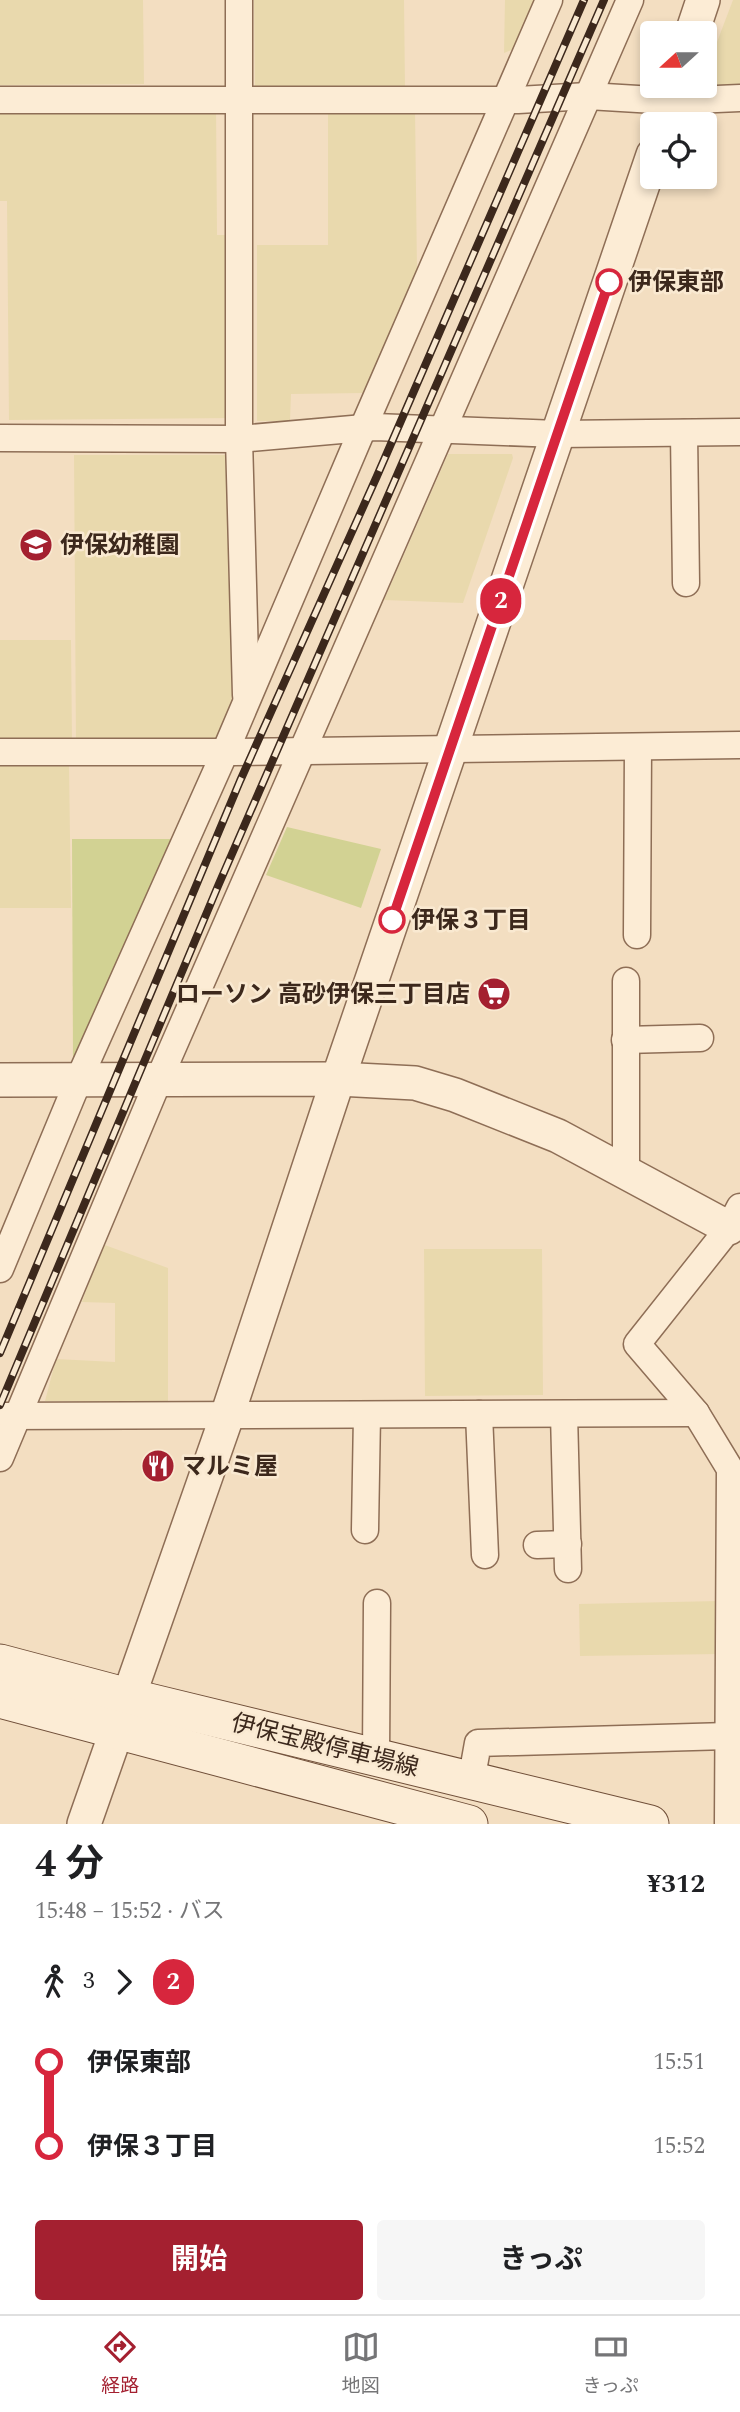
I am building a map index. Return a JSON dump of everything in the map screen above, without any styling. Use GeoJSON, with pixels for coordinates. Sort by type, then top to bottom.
{"type":"FeatureCollection","features":[{"type":"Feature","properties":{"kind":"main road","name":"伊保宝殿停車場線"},"geometry":{"type":"LineString","coordinates":[[0,1663],[123,1713],[469,1824]]}},
{"type":"Feature","properties":{"kind":"main road","name":"伊保宝殿停車場線"},"geometry":{"type":"LineString","coordinates":[[0,1699],[123,1713],[376,1757],[650,1824]]}},
{"type":"Feature","properties":{"kind":"street"},"geometry":{"type":"LineString","coordinates":[[239,0],[239,439],[246,702]]}},
{"type":"Feature","properties":{"kind":"street"},"geometry":{"type":"LineString","coordinates":[[0,1269],[79,1079],[225,752],[549,0]]}},
{"type":"Feature","properties":{"kind":"street"},"geometry":{"type":"LineString","coordinates":[[0,1458],[9,1416],[630,0]]}},
{"type":"Feature","properties":{"kind":"street"},"geometry":{"type":"LineString","coordinates":[[696,21],[703,0]]}},
{"type":"Feature","properties":{"kind":"street"},"geometry":{"type":"LineString","coordinates":[[0,100],[504,100],[588,96],[670,104],[740,98]]}},
{"type":"Feature","properties":{"kind":"street"},"geometry":{"type":"LineString","coordinates":[[83,1824],[227,1416],[338,1079],[641,189]]}},
{"type":"Feature","properties":{"kind":"street"},"geometry":{"type":"LineString","coordinates":[[0,438],[239,439],[363,428],[557,434],[740,432]]}},
{"type":"Feature","properties":{"kind":"street"},"geometry":{"type":"LineString","coordinates":[[684,433],[686,583]]}},
{"type":"Feature","properties":{"kind":"street"},"geometry":{"type":"LineString","coordinates":[[0,752],[225,752],[740,745]]}},
{"type":"Feature","properties":{"kind":"street"},"geometry":{"type":"LineString","coordinates":[[637,936],[638,747]]}},
{"type":"Feature","properties":{"kind":"street"},"geometry":{"type":"LineString","coordinates":[[626,981],[626,1174]]}},
{"type":"Feature","properties":{"kind":"street"},"geometry":{"type":"LineString","coordinates":[[625,1040],[700,1038]]}},
{"type":"Feature","properties":{"kind":"street"},"geometry":{"type":"LineString","coordinates":[[0,1080],[338,1079],[415,1083],[455,1095],[558,1136],[626,1174],[736,1225],[637,1344],[696,1413],[730,1469],[735,1588],[728,1824]]}},
{"type":"Feature","properties":{"kind":"street"},"geometry":{"type":"LineString","coordinates":[[9,1416],[696,1413]]}},
{"type":"Feature","properties":{"kind":"street"},"geometry":{"type":"LineString","coordinates":[[479,1414],[485,1555]]}},
{"type":"Feature","properties":{"kind":"street"},"geometry":{"type":"LineString","coordinates":[[537,1545],[568,1556],[564,1414]]}},
{"type":"Feature","properties":{"kind":"street"},"geometry":{"type":"LineString","coordinates":[[365,1530],[367,1415]]}},
{"type":"Feature","properties":{"kind":"street"},"geometry":{"type":"LineString","coordinates":[[376,1757],[377,1603]]}},
{"type":"Feature","properties":{"kind":"street"},"geometry":{"type":"LineString","coordinates":[[471,1782],[478,1743],[729,1736]]}},
{"type":"Feature","properties":{"kind":"shaded area"},"geometry":{"type":"Polygon","coordinates":[[[0,0],[143,0],[144,84],[0,85],[0,0]]]}},
{"type":"Feature","properties":{"kind":"shaded area"},"geometry":{"type":"Polygon","coordinates":[[[254,0],[404,0],[405,88],[255,88],[254,0]]]}},
{"type":"Feature","properties":{"kind":"shaded area"},"geometry":{"type":"Polygon","coordinates":[[[505,0],[535,0],[514,49],[504,53],[505,0]]]}},
{"type":"Feature","properties":{"kind":"shaded area"},"geometry":{"type":"Polygon","coordinates":[[[733,0],[740,0],[740,85],[718,86],[718,39],[733,0]]]}},
{"type":"Feature","properties":{"kind":"shaded area"},"geometry":{"type":"Polygon","coordinates":[[[216,105],[217,235],[232,235],[233,418],[9,420],[7,201],[0,201],[0,106],[216,105]]]}},
{"type":"Feature","properties":{"kind":"shaded area"},"geometry":{"type":"Polygon","coordinates":[[[328,108],[415,108],[417,271],[363,393],[291,394],[290,421],[257,421],[257,245],[328,245],[328,108]]]}},
{"type":"Feature","properties":{"kind":"shaded area"},"geometry":{"type":"Polygon","coordinates":[[[448,454],[512,454],[513,458],[463,603],[384,600],[448,454]]]}},
{"type":"Feature","properties":{"kind":"shaded area"},"geometry":{"type":"Polygon","coordinates":[[[74,455],[232,455],[235,707],[214,741],[76,742],[74,455]]]}},
{"type":"Feature","properties":{"kind":"shaded area"},"geometry":{"type":"Polygon","coordinates":[[[0,640],[71,640],[72,742],[0,742],[0,640]]]}},
{"type":"Feature","properties":{"kind":"shaded area"},"geometry":{"type":"Polygon","coordinates":[[[0,765],[69,765],[71,908],[0,908],[0,765]]]}},
{"type":"Feature","properties":{"kind":"shaded area"},"geometry":{"type":"Polygon","coordinates":[[[102,1244],[168,1268],[168,1402],[45,1401],[56,1359],[115,1362],[115,1303],[82,1302],[102,1244]]]}},
{"type":"Feature","properties":{"kind":"shaded area"},"geometry":{"type":"Polygon","coordinates":[[[424,1249],[542,1249],[543,1395],[425,1396],[424,1249]]]}},
{"type":"Feature","properties":{"kind":"shaded area"},"geometry":{"type":"Polygon","coordinates":[[[719,1601],[720,1654],[580,1656],[579,1604],[719,1601]]]}},
{"type":"Feature","properties":{"kind":"green space"},"geometry":{"type":"Polygon","coordinates":[[[287,827],[381,849],[361,908],[266,875],[287,827]]]}},
{"type":"Feature","properties":{"kind":"green space"},"geometry":{"type":"Polygon","coordinates":[[[72,839],[173,839],[83,1063],[73,1060],[72,839]]]}},
{"type":"Feature","properties":{"kind":"railway"},"geometry":{"type":"LineString","coordinates":[[0,1353],[240,781],[377,476],[584,0]]}},
{"type":"Feature","properties":{"kind":"railway"},"geometry":{"type":"LineString","coordinates":[[0,1405],[218,886],[604,0]]}},
{"type":"Feature","properties":{"kind":"bus line","name":"2"},"geometry":{"type":"LineString","coordinates":[[392,920],[609,282]]}},
{"type":"Feature","properties":{"kind":"place","name":"伊保東部"},"geometry":{"type":"Point","coordinates":[609,282]}},
{"type":"Feature","properties":{"kind":"place","name":"伊保幼稚園"},"geometry":{"type":"Point","coordinates":[36,545]}},
{"type":"Feature","properties":{"kind":"place","name":"伊保３丁目"},"geometry":{"type":"Point","coordinates":[392,920]}},
{"type":"Feature","properties":{"kind":"place","name":"ローソン 高砂伊保三丁目店"},"geometry":{"type":"Point","coordinates":[494,994]}},
{"type":"Feature","properties":{"kind":"place","name":"マルミ屋"},"geometry":{"type":"Point","coordinates":[158,1466]}}]}
